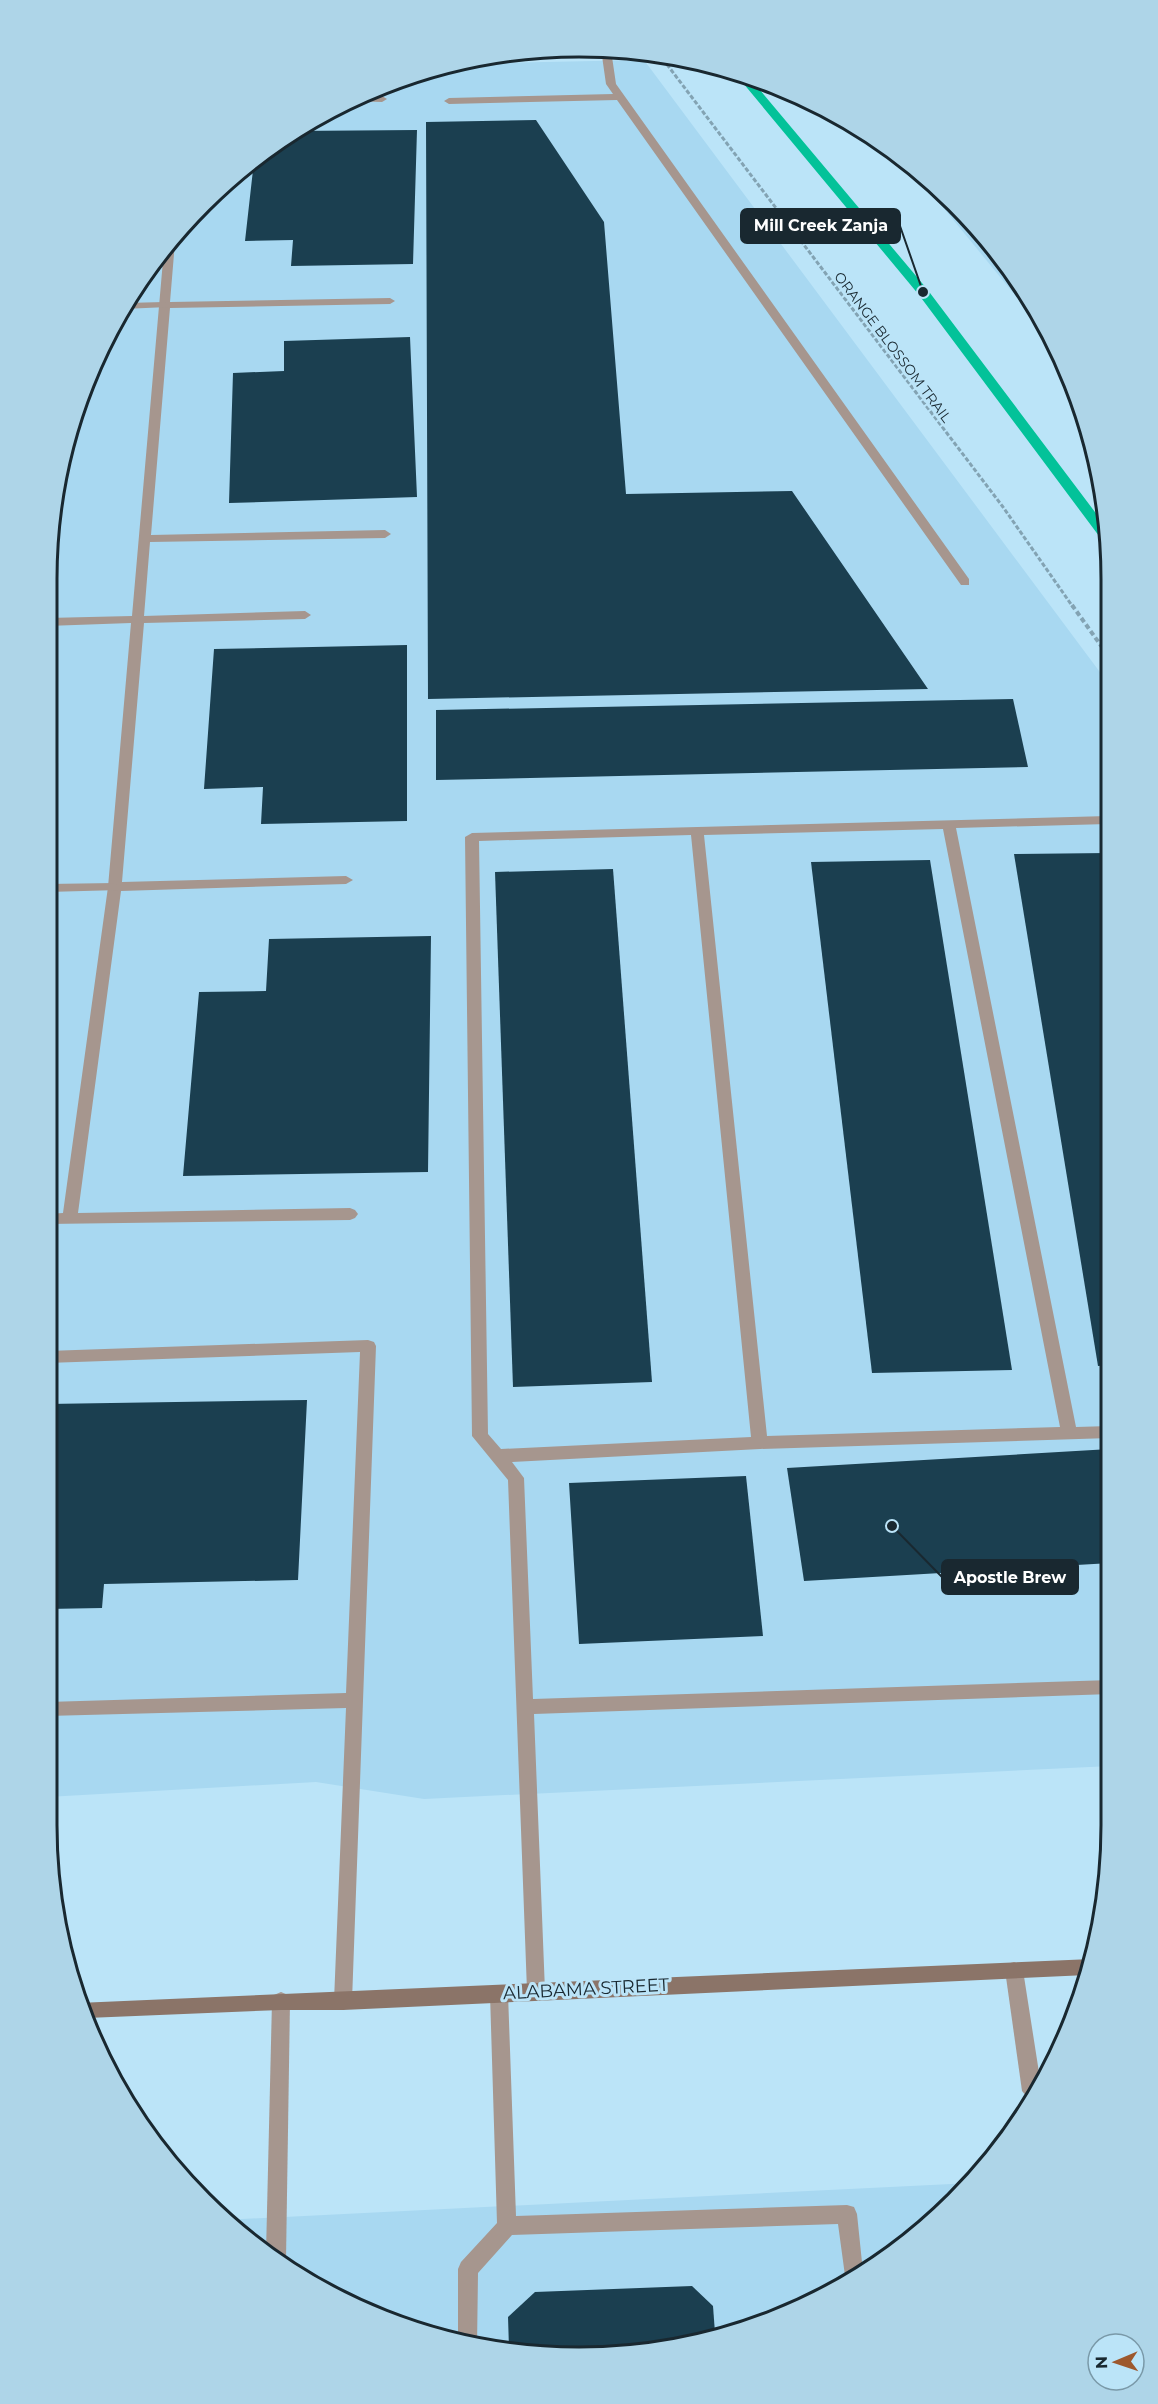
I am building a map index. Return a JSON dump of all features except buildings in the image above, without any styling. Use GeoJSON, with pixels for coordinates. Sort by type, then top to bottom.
{"type":"FeatureCollection","features":[{"type":"Feature","properties":{"kind":"main road","name":"ALABAMA STREET"},"geometry":{"type":"LineString","coordinates":[[91,2010],[281,2001],[343,2001],[1081,1967]]}},
{"type":"Feature","properties":{"kind":"street"},"geometry":{"type":"LineString","coordinates":[[607,58],[611,84],[965,582]]}},
{"type":"Feature","properties":{"kind":"street"},"geometry":{"type":"LineString","coordinates":[[448,101],[621,98]]}},
{"type":"Feature","properties":{"kind":"street"},"geometry":{"type":"LineString","coordinates":[[375,99],[382,99]]}},
{"type":"Feature","properties":{"kind":"street"},"geometry":{"type":"LineString","coordinates":[[70,1219],[115,887],[169,257]]}},
{"type":"Feature","properties":{"kind":"street"},"geometry":{"type":"LineString","coordinates":[[135,306],[390,301]]}},
{"type":"Feature","properties":{"kind":"street"},"geometry":{"type":"LineString","coordinates":[[143,539],[385,534]]}},
{"type":"Feature","properties":{"kind":"street"},"geometry":{"type":"LineString","coordinates":[[57,622],[305,615]]}},
{"type":"Feature","properties":{"kind":"street"},"geometry":{"type":"LineString","coordinates":[[536,1991],[516,1478],[480,1436],[472,837],[1101,820]]}},
{"type":"Feature","properties":{"kind":"street"},"geometry":{"type":"LineString","coordinates":[[949,824],[1070,1434]]}},
{"type":"Feature","properties":{"kind":"street"},"geometry":{"type":"LineString","coordinates":[[697,831],[760,1443]]}},
{"type":"Feature","properties":{"kind":"street"},"geometry":{"type":"LineString","coordinates":[[57,888],[346,880]]}},
{"type":"Feature","properties":{"kind":"street"},"geometry":{"type":"LineString","coordinates":[[57,1219],[350,1214]]}},
{"type":"Feature","properties":{"kind":"street"},"geometry":{"type":"LineString","coordinates":[[57,1357],[368,1346],[343,2001]]}},
{"type":"Feature","properties":{"kind":"street"},"geometry":{"type":"LineString","coordinates":[[497,1456],[760,1443],[1101,1432]]}},
{"type":"Feature","properties":{"kind":"street"},"geometry":{"type":"LineString","coordinates":[[525,1707],[1101,1687]]}},
{"type":"Feature","properties":{"kind":"street"},"geometry":{"type":"LineString","coordinates":[[57,1709],[356,1700]]}},
{"type":"Feature","properties":{"kind":"street"},"geometry":{"type":"LineString","coordinates":[[1014,1970],[1031,2086]]}},
{"type":"Feature","properties":{"kind":"street"},"geometry":{"type":"LineString","coordinates":[[468,2335],[468,2269],[507,2226],[499,1994]]}},
{"type":"Feature","properties":{"kind":"street"},"geometry":{"type":"LineString","coordinates":[[276,2250],[281,2001]]}},
{"type":"Feature","properties":{"kind":"street"},"geometry":{"type":"LineString","coordinates":[[507,2226],[847,2214],[853,2269]]}},
{"type":"Feature","properties":{"kind":"path","name":"ORANGE BLOSSOM TRAIL"},"geometry":{"type":"LineString","coordinates":[[667,65],[1003,507],[1101,646]]}},
{"type":"Feature","properties":{"kind":"shaded area"},"geometry":{"type":"Polygon","coordinates":[[[645,61],[1101,674],[1101,1766],[424,1799],[316,1782],[57,1796],[57,579],[61,511],[75,444],[97,379],[111,348],[145,289],[187,235],[235,187],[289,145],[348,111],[411,85],[500,63],[645,61]]]}},
{"type":"Feature","properties":{"kind":"shaded area"},"geometry":{"type":"Polygon","coordinates":[[[936,199],[993,261],[1022,304],[936,199]]]}},
{"type":"Feature","properties":{"kind":"shaded area"},"geometry":{"type":"Polygon","coordinates":[[[957,2184],[897,2239],[840,2277],[810,2293],[747,2319],[714,2329],[647,2343],[613,2346],[545,2346],[511,2343],[477,2337],[411,2319],[348,2293],[318,2277],[261,2239],[238,2219],[957,2184]]]}},
{"type":"Feature","properties":{"kind":"waterway"},"geometry":{"type":"LineString","coordinates":[[752,87],[923,292],[1098,525]]}},
{"type":"Feature","properties":{"kind":"place","name":"Mill Creek Zanja"},"geometry":{"type":"Point","coordinates":[923,292]}},
{"type":"Feature","properties":{"kind":"place","name":"Apostle Brew"},"geometry":{"type":"Point","coordinates":[892,1526]}}]}
